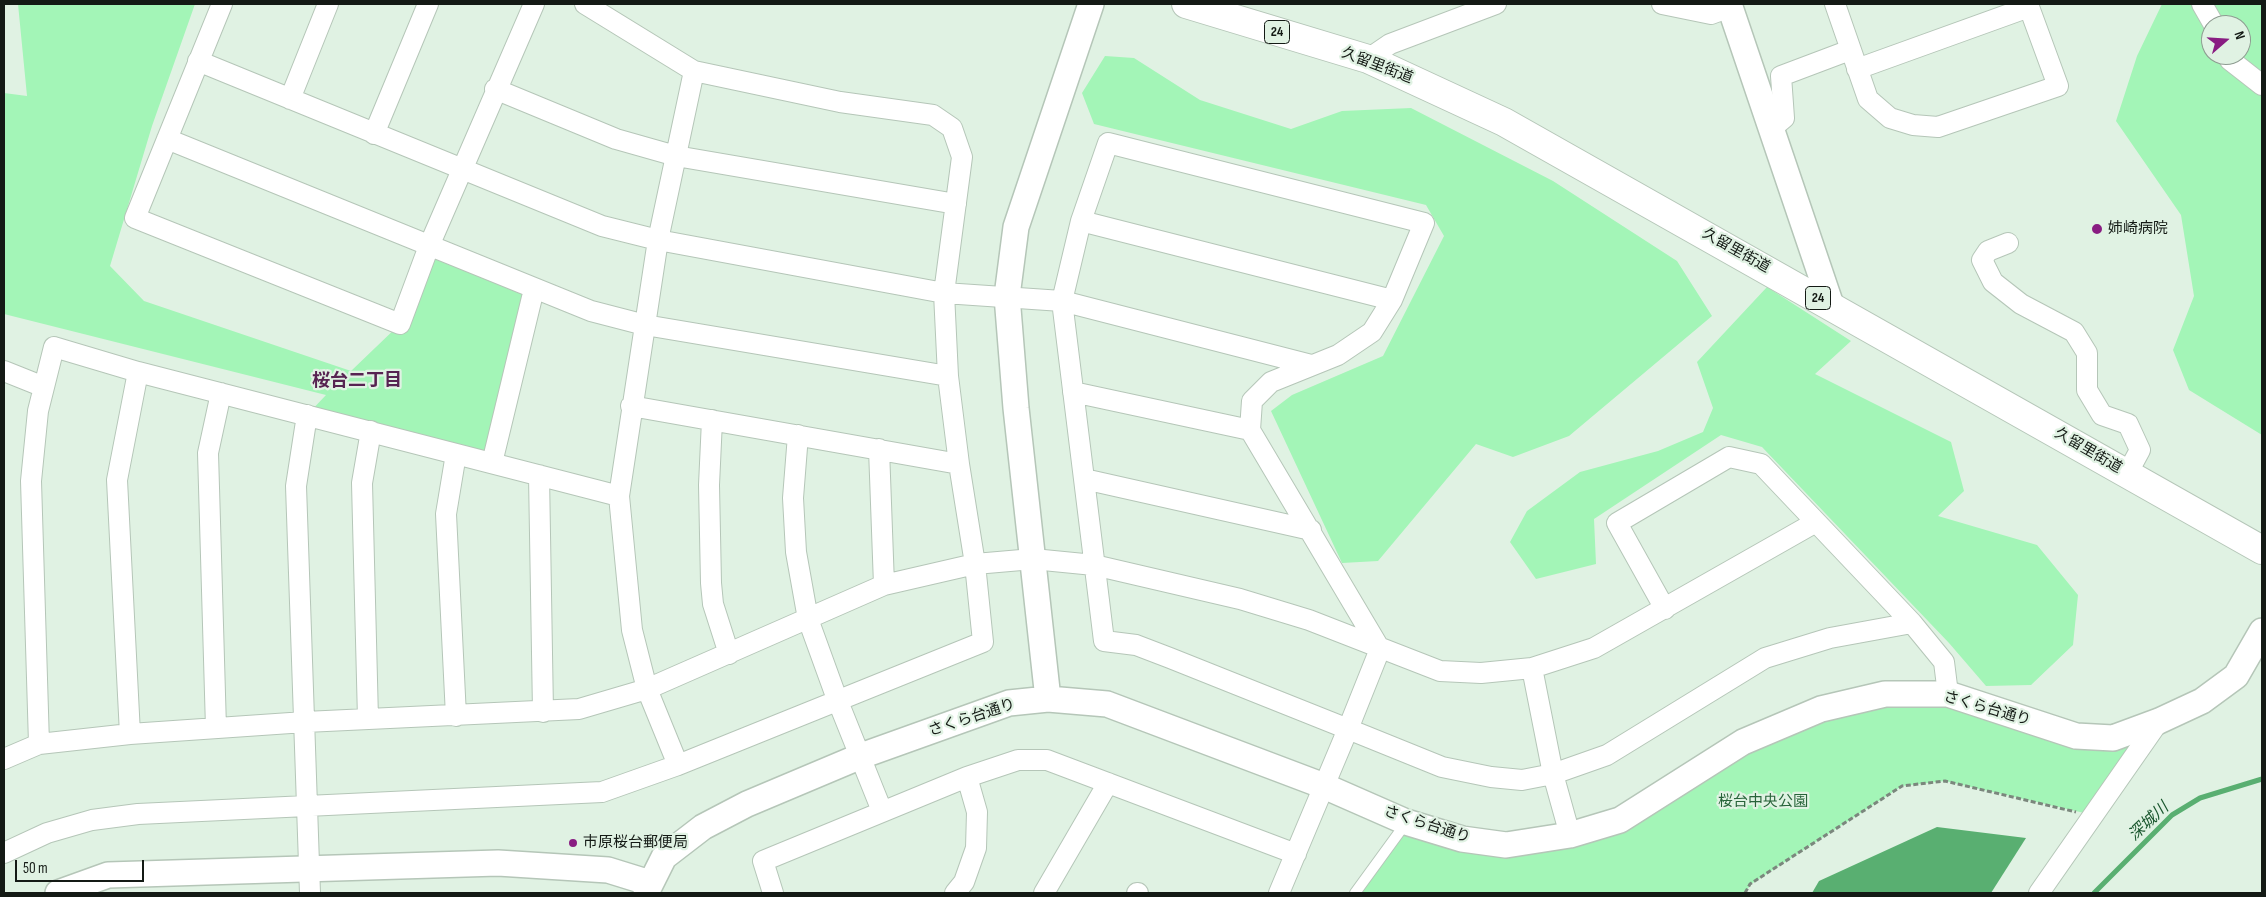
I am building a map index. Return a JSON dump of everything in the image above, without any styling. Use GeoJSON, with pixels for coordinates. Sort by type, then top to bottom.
{"type":"FeatureCollection","features":[{"type":"Feature","properties":{"kind":"main road","name":"久留里街道"},"geometry":{"type":"LineString","coordinates":[[1186,4],[1368,59],[1504,122],[2262,550]]}},
{"type":"Feature","properties":{"kind":"street"},"geometry":{"type":"LineString","coordinates":[[222,4],[135,218],[400,324],[429,246],[463,170],[495,90],[534,4]]}},
{"type":"Feature","properties":{"kind":"street"},"geometry":{"type":"LineString","coordinates":[[290,99],[328,4]]}},
{"type":"Feature","properties":{"kind":"street"},"geometry":{"type":"LineString","coordinates":[[374,134],[428,4]]}},
{"type":"Feature","properties":{"kind":"street"},"geometry":{"type":"LineString","coordinates":[[4,853],[47,833],[92,820],[138,814],[602,792],[678,765],[837,699],[983,642],[948,376],[944,293],[962,157],[952,128],[933,115],[840,102],[694,71],[585,4]]}},
{"type":"Feature","properties":{"kind":"street"},"geometry":{"type":"LineString","coordinates":[[1048,699],[1016,408],[1007,296],[1016,227],[1091,4]]}},
{"type":"Feature","properties":{"kind":"street"},"geometry":{"type":"LineString","coordinates":[[1368,59],[1390,44],[1496,4]]}},
{"type":"Feature","properties":{"kind":"street"},"geometry":{"type":"LineString","coordinates":[[1662,4],[1711,14],[1730,6],[1831,305]]}},
{"type":"Feature","properties":{"kind":"street"},"geometry":{"type":"LineString","coordinates":[[1835,4],[1850,50],[1868,99],[1890,118],[1913,125],[1938,127],[2058,86],[2028,5],[1857,69]]}},
{"type":"Feature","properties":{"kind":"street"},"geometry":{"type":"LineString","coordinates":[[2202,4],[2208,15]]}},
{"type":"Feature","properties":{"kind":"street"},"geometry":{"type":"LineString","coordinates":[[1772,128],[1784,118],[1781,76],[1850,50]]}},
{"type":"Feature","properties":{"kind":"street"},"geometry":{"type":"LineString","coordinates":[[198,61],[602,226],[658,240],[944,293],[1062,301],[1311,365]]}},
{"type":"Feature","properties":{"kind":"street"},"geometry":{"type":"LineString","coordinates":[[2236,65],[2262,85]]}},
{"type":"Feature","properties":{"kind":"street"},"geometry":{"type":"LineString","coordinates":[[678,765],[647,689],[632,630],[619,496],[658,240],[694,71]]}},
{"type":"Feature","properties":{"kind":"street"},"geometry":{"type":"LineString","coordinates":[[495,90],[616,139],[676,156],[956,204]]}},
{"type":"Feature","properties":{"kind":"street"},"geometry":{"type":"LineString","coordinates":[[167,139],[591,311],[645,325],[948,376]]}},
{"type":"Feature","properties":{"kind":"street"},"geometry":{"type":"LineString","coordinates":[[1380,649],[1250,430],[1252,401],[1270,382],[1338,354],[1372,332],[1392,300],[1424,223],[1108,143],[1081,221],[1062,301],[1104,641],[1136,645],[1450,768],[1491,777],[1522,780],[1553,774],[1607,755],[1765,658],[1830,638],[1912,623]]}},
{"type":"Feature","properties":{"kind":"street"},"geometry":{"type":"LineString","coordinates":[[1081,221],[1392,300]]}},
{"type":"Feature","properties":{"kind":"street"},"geometry":{"type":"LineString","coordinates":[[2008,243],[1988,251],[1982,260],[1992,282],[2021,304],[2074,332],[2087,353],[2087,390],[2102,415],[2128,424],[2140,450],[2127,474]]}},
{"type":"Feature","properties":{"kind":"street"},"geometry":{"type":"LineString","coordinates":[[492,463],[534,289]]}},
{"type":"Feature","properties":{"kind":"street"},"geometry":{"type":"LineString","coordinates":[[39,744],[31,481],[38,411],[54,347],[138,372],[619,496]]}},
{"type":"Feature","properties":{"kind":"street"},"geometry":{"type":"LineString","coordinates":[[4,371],[44,387]]}},
{"type":"Feature","properties":{"kind":"street"},"geometry":{"type":"LineString","coordinates":[[130,734],[117,480],[138,372]]}},
{"type":"Feature","properties":{"kind":"street"},"geometry":{"type":"LineString","coordinates":[[1073,392],[1250,430]]}},
{"type":"Feature","properties":{"kind":"street"},"geometry":{"type":"LineString","coordinates":[[216,728],[208,453],[221,393]]}},
{"type":"Feature","properties":{"kind":"street"},"geometry":{"type":"LineString","coordinates":[[632,406],[959,464]]}},
{"type":"Feature","properties":{"kind":"street"},"geometry":{"type":"LineString","coordinates":[[307,415],[296,486],[310,893]]}},
{"type":"Feature","properties":{"kind":"street"},"geometry":{"type":"LineString","coordinates":[[712,420],[709,485],[711,583],[714,604],[729,654]]}},
{"type":"Feature","properties":{"kind":"street"},"geometry":{"type":"LineString","coordinates":[[368,719],[362,483],[370,432]]}},
{"type":"Feature","properties":{"kind":"street"},"geometry":{"type":"LineString","coordinates":[[798,435],[793,498],[796,552],[808,619],[837,699],[882,811]]}},
{"type":"Feature","properties":{"kind":"street"},"geometry":{"type":"LineString","coordinates":[[879,449],[884,586]]}},
{"type":"Feature","properties":{"kind":"street"},"geometry":{"type":"LineString","coordinates":[[456,454],[446,514],[456,716]]}},
{"type":"Feature","properties":{"kind":"street"},"geometry":{"type":"LineString","coordinates":[[1665,609],[1617,523],[1729,457],[1761,464],[1912,623],[1944,662],[1948,694]]}},
{"type":"Feature","properties":{"kind":"street"},"geometry":{"type":"LineString","coordinates":[[538,475],[543,712]]}},
{"type":"Feature","properties":{"kind":"street"},"geometry":{"type":"LineString","coordinates":[[1084,480],[1311,530]]}},
{"type":"Feature","properties":{"kind":"street"},"geometry":{"type":"LineString","coordinates":[[4,760],[39,744],[130,734],[305,722],[579,710],[647,689],[884,586],[974,564],[1033,559],[1094,565],[1240,599],[1309,620],[1440,671],[1481,673],[1532,668],[1594,648],[1816,522]]}},
{"type":"Feature","properties":{"kind":"street","name":"さくら台通り"},"geometry":{"type":"LineString","coordinates":[[648,888],[664,857],[704,827],[747,804],[861,756],[1009,703],[1048,699],[1107,704],[1324,786],[1406,822],[1462,838],[1506,845],[1570,835],[1620,820],[1743,742],[1821,709],[1885,694],[1948,694],[2076,736],[2113,738],[2159,721],[2202,701],[2236,676],[2262,631]]}},
{"type":"Feature","properties":{"kind":"street"},"geometry":{"type":"LineString","coordinates":[[1279,893],[1380,649]]}},
{"type":"Feature","properties":{"kind":"street"},"geometry":{"type":"LineString","coordinates":[[1532,668],[1553,774],[1570,835]]}},
{"type":"Feature","properties":{"kind":"street"},"geometry":{"type":"LineString","coordinates":[[2038,893],[2159,721]]}},
{"type":"Feature","properties":{"kind":"street"},"geometry":{"type":"LineString","coordinates":[[772,893],[764,861],[966,777],[1018,760],[1047,760],[1296,854]]}},
{"type":"Feature","properties":{"kind":"street"},"geometry":{"type":"LineString","coordinates":[[955,893],[964,882],[976,848],[977,812],[966,777]]}},
{"type":"Feature","properties":{"kind":"street"},"geometry":{"type":"LineString","coordinates":[[1044,893],[1108,783]]}},
{"type":"Feature","properties":{"kind":"street"},"geometry":{"type":"LineString","coordinates":[[58,893],[108,875],[498,863],[608,870],[648,888]]}},
{"type":"Feature","properties":{"kind":"lane"},"geometry":{"type":"LineString","coordinates":[[1355,893],[1406,822]]}},
{"type":"Feature","properties":{"kind":"path"},"geometry":{"type":"LineString","coordinates":[[1745,893],[1750,884],[1902,786],[1945,781],[2093,815]]}},
{"type":"Feature","properties":{"kind":"green space"},"geometry":{"type":"Polygon","coordinates":[[[18,4],[195,4],[152,126],[110,266],[144,301],[351,371],[400,324],[429,246],[534,289],[492,463],[307,415],[326,395],[4,314],[4,93],[27,96],[18,4]]]}},
{"type":"Feature","properties":{"kind":"green space"},"geometry":{"type":"Polygon","coordinates":[[[2162,4],[2262,4],[2262,435],[2189,390],[2173,350],[2194,296],[2181,215],[2116,121],[2137,56],[2162,4]]]}},
{"type":"Feature","properties":{"kind":"green space"},"geometry":{"type":"Polygon","coordinates":[[[1105,56],[1134,58],[1200,100],[1291,129],[1342,111],[1411,108],[1553,181],[1677,261],[1712,316],[1569,436],[1513,457],[1476,444],[1378,561],[1342,563],[1271,411],[1292,395],[1383,356],[1444,236],[1426,205],[1094,124],[1082,93],[1105,56]]]}},
{"type":"Feature","properties":{"kind":"green space"},"geometry":{"type":"Polygon","coordinates":[[[1767,287],[1851,341],[1815,374],[1951,442],[1964,491],[1938,516],[2037,545],[2078,595],[2073,645],[2031,685],[1986,686],[1949,643],[1762,447],[1721,435],[1594,519],[1596,564],[1536,579],[1510,542],[1527,511],[1580,472],[1658,451],[1703,432],[1713,408],[1697,362],[1767,287]]]}},
{"type":"Feature","properties":{"kind":"green space","name":"桜台中央公園"},"geometry":{"type":"Polygon","coordinates":[[[1948,694],[2077,736],[2159,721],[2093,815],[1945,781],[1902,786],[1751,884],[1745,893],[1354,893],[1406,822],[1462,839],[1570,835],[1821,709],[1948,694]]]}},
{"type":"Feature","properties":{"kind":"shaded area"},"geometry":{"type":"Polygon","coordinates":[[[1937,827],[2026,838],[1991,893],[1812,893],[1819,881],[1937,827]]]}},
{"type":"Feature","properties":{"kind":"waterway","name":"深城川"},"geometry":{"type":"LineString","coordinates":[[2094,893],[2172,815],[2200,798],[2262,779]]}},
{"type":"Feature","properties":{"kind":"place","name":"姉崎病院"},"geometry":{"type":"Point","coordinates":[2097,229]}},
{"type":"Feature","properties":{"kind":"place","name":"市原桜台郵便局"},"geometry":{"type":"Point","coordinates":[573,843]}},
{"type":"Feature","properties":{"kind":"district","name":"桜台二丁目"},"geometry":{"type":"Point","coordinates":[357,381]}}]}
